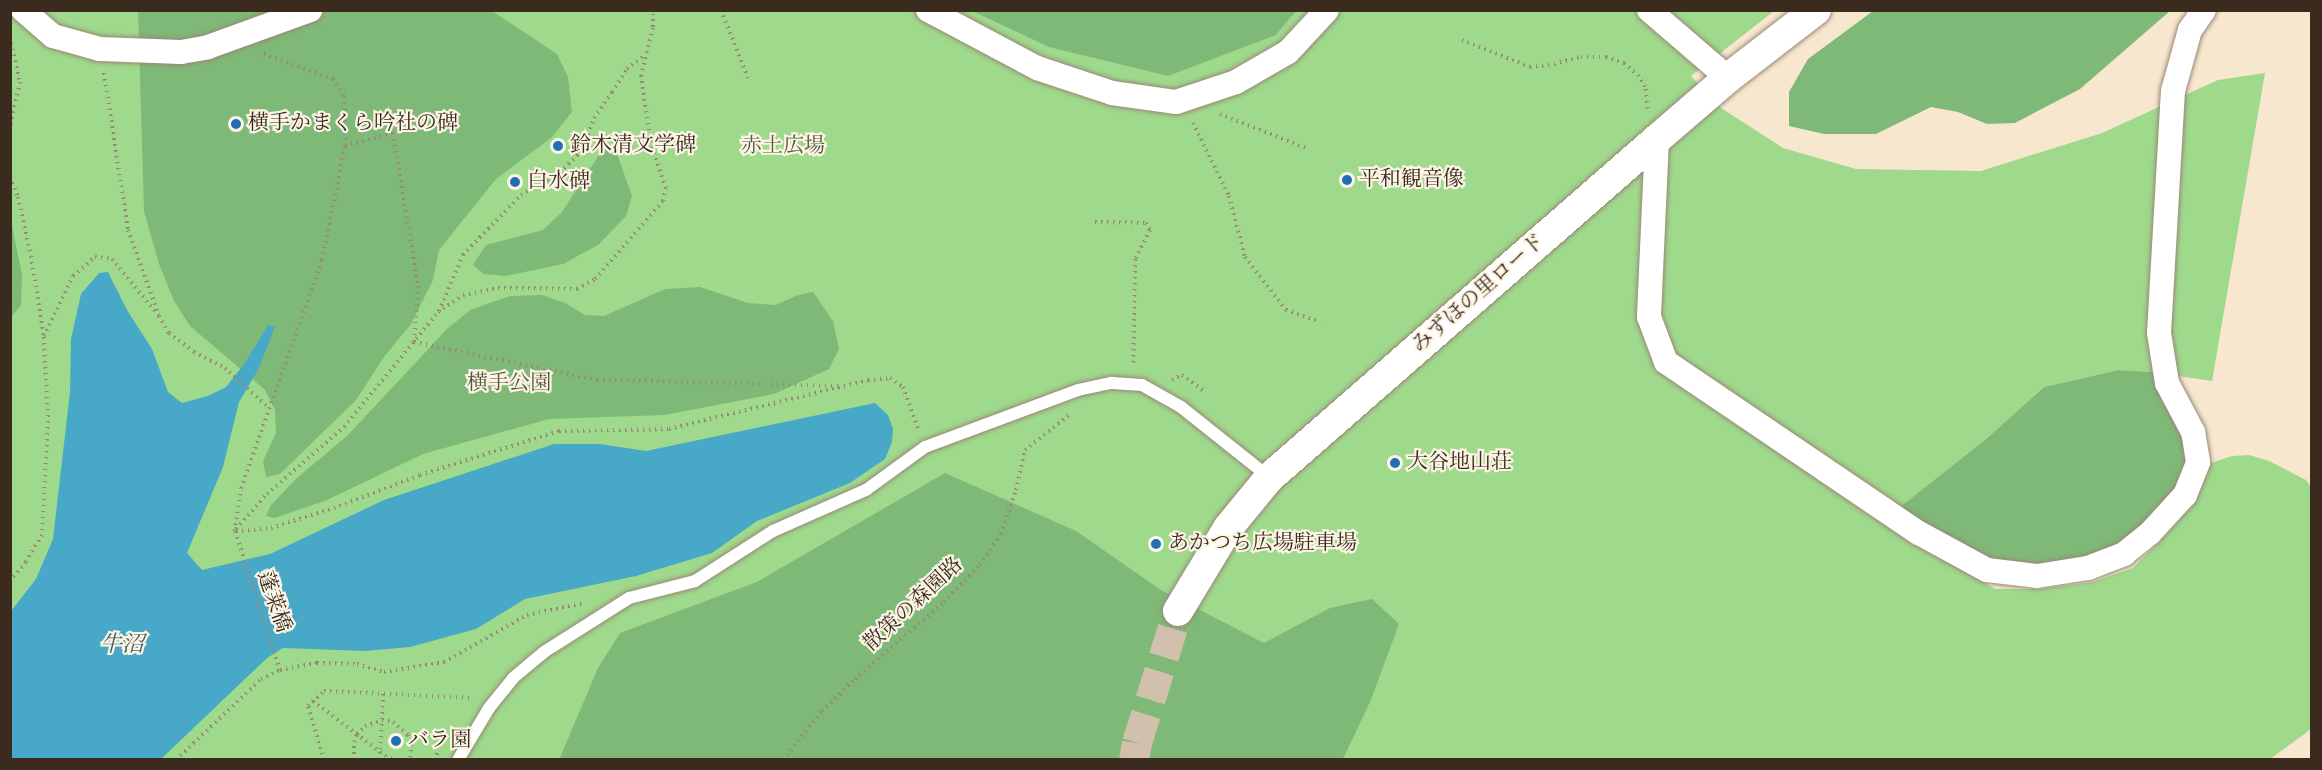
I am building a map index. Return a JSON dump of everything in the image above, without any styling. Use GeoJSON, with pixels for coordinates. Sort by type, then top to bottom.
{"type":"FeatureCollection","features":[{"type":"Feature","properties":{"kind":"street"},"geometry":{"type":"LineString","coordinates":[[22,10],[53,36],[100,49],[181,52],[208,47],[310,10]]}},
{"type":"Feature","properties":{"kind":"street"},"geometry":{"type":"LineString","coordinates":[[928,10],[1037,68],[1112,93],[1176,102],[1236,82],[1288,52],[1327,10]]}},
{"type":"Feature","properties":{"kind":"street"},"geometry":{"type":"LineString","coordinates":[[1649,10],[1728,78]]}},
{"type":"Feature","properties":{"kind":"street","name":"みずほの里ロード"},"geometry":{"type":"LineString","coordinates":[[1178,611],[1228,528],[1269,478],[1653,126],[1728,78],[1816,10]]}},
{"type":"Feature","properties":{"kind":"street"},"geometry":{"type":"LineString","coordinates":[[1653,126],[1648,317],[1666,362],[1919,533],[1987,570],[2037,576],[2088,568],[2124,554],[2150,533],[2186,495],[2198,462],[2193,432],[2167,383],[2159,333],[2173,92],[2190,30],[2204,10]]}},
{"type":"Feature","properties":{"kind":"lane"},"geometry":{"type":"LineString","coordinates":[[458,759],[489,708],[513,678],[544,652],[629,598],[695,581],[773,531],[866,490],[925,447],[1078,390],[1112,383],[1142,385],[1181,407],[1269,478]]}},
{"type":"Feature","properties":{"kind":"path"},"geometry":{"type":"LineString","coordinates":[[438,312],[463,295],[498,288],[577,288],[595,279],[663,201],[666,188],[652,148],[641,76],[653,10]]}},
{"type":"Feature","properties":{"kind":"path"},"geometry":{"type":"LineString","coordinates":[[721,10],[748,78]]}},
{"type":"Feature","properties":{"kind":"path"},"geometry":{"type":"LineString","coordinates":[[235,531],[241,488],[322,260],[345,146],[344,95],[333,79],[263,55],[242,34]]}},
{"type":"Feature","properties":{"kind":"path"},"geometry":{"type":"LineString","coordinates":[[10,37],[20,82],[10,126]]}},
{"type":"Feature","properties":{"kind":"path"},"geometry":{"type":"LineString","coordinates":[[1462,40],[1530,67],[1581,57],[1606,57],[1624,63],[1638,75],[1646,89],[1653,126]]}},
{"type":"Feature","properties":{"kind":"path"},"geometry":{"type":"LineString","coordinates":[[100,49],[128,230],[159,316]]}},
{"type":"Feature","properties":{"kind":"path"},"geometry":{"type":"LineString","coordinates":[[235,531],[267,494],[344,427],[438,312],[463,255],[521,195],[560,173],[581,151],[594,118],[627,69],[646,54]]}},
{"type":"Feature","properties":{"kind":"path"},"geometry":{"type":"LineString","coordinates":[[1176,102],[1196,128],[1229,196],[1245,256],[1286,310],[1320,322]]}},
{"type":"Feature","properties":{"kind":"path"},"geometry":{"type":"LineString","coordinates":[[1217,114],[1306,148]]}},
{"type":"Feature","properties":{"kind":"path"},"geometry":{"type":"LineString","coordinates":[[345,146],[393,133],[418,286],[414,342]]}},
{"type":"Feature","properties":{"kind":"path"},"geometry":{"type":"LineString","coordinates":[[10,177],[18,197],[31,256],[44,337],[48,415],[42,535],[26,562],[10,581]]}},
{"type":"Feature","properties":{"kind":"path"},"geometry":{"type":"LineString","coordinates":[[1095,222],[1146,222],[1150,230],[1135,259],[1133,384]]}},
{"type":"Feature","properties":{"kind":"path"},"geometry":{"type":"LineString","coordinates":[[44,337],[73,276],[94,257],[112,258],[159,316],[169,333],[194,352],[225,368],[268,407]]}},
{"type":"Feature","properties":{"kind":"path"},"geometry":{"type":"LineString","coordinates":[[414,342],[597,380],[849,387]]}},
{"type":"Feature","properties":{"kind":"path"},"geometry":{"type":"LineString","coordinates":[[235,531],[271,528],[334,508],[420,475],[559,431],[669,429],[849,387],[868,380],[890,378],[903,387],[925,447]]}},
{"type":"Feature","properties":{"kind":"path","name":"散策の森園路"},"geometry":{"type":"LineString","coordinates":[[783,759],[822,711],[855,678],[937,608],[980,565],[1001,534],[1016,490],[1025,450],[1074,411]]}},
{"type":"Feature","properties":{"kind":"path","name":"蓬莱橋"},"geometry":{"type":"LineString","coordinates":[[235,531],[280,670]]}},
{"type":"Feature","properties":{"kind":"path"},"geometry":{"type":"LineString","coordinates":[[176,759],[261,679],[280,670],[317,663],[357,664],[384,672],[444,662],[527,615],[586,603]]}},
{"type":"Feature","properties":{"kind":"path"},"geometry":{"type":"LineString","coordinates":[[324,759],[308,706],[324,691],[470,698]]}},
{"type":"Feature","properties":{"kind":"path"},"geometry":{"type":"LineString","coordinates":[[378,759],[383,694]]}},
{"type":"Feature","properties":{"kind":"path"},"geometry":{"type":"LineString","coordinates":[[313,701],[380,752],[393,759]]}},
{"type":"Feature","properties":{"kind":"path"},"geometry":{"type":"LineString","coordinates":[[354,759],[354,742],[357,734],[365,726],[382,720],[393,722],[408,735],[411,744],[410,759]]}},
{"type":"Feature","properties":{"kind":"green space"},"geometry":{"type":"Polygon","coordinates":[[[1296,10],[1276,35],[1168,76],[1049,47],[972,11],[1296,10]]]}},
{"type":"Feature","properties":{"kind":"green space","name":"横手公園"},"geometry":{"type":"Polygon","coordinates":[[[10,11],[1774,11],[1691,76],[1718,106],[1783,148],[1856,169],[1981,171],[2102,133],[2218,80],[2265,73],[2212,381],[2152,372],[2118,370],[2044,387],[1986,439],[1882,522],[1995,589],[2041,589],[2093,582],[2133,568],[2159,542],[2193,504],[2208,464],[2232,456],[2249,455],[2269,461],[2306,480],[2311,487],[2311,729],[2269,760],[11,759],[10,11]]]}},
{"type":"Feature","properties":{"kind":"green space"},"geometry":{"type":"Polygon","coordinates":[[[138,11],[492,11],[557,54],[568,77],[572,112],[551,138],[496,179],[439,250],[433,280],[411,324],[384,357],[356,400],[280,474],[266,477],[263,461],[276,433],[275,410],[265,390],[190,326],[174,301],[159,264],[144,211],[138,11]]]}},
{"type":"Feature","properties":{"kind":"green space"},"geometry":{"type":"Polygon","coordinates":[[[1873,11],[2170,11],[2080,89],[2015,123],[1987,124],[1958,112],[1931,107],[1876,134],[1824,134],[1789,126],[1789,92],[1808,59],[1873,11]]]}},
{"type":"Feature","properties":{"kind":"green space"},"geometry":{"type":"Polygon","coordinates":[[[604,147],[617,154],[632,196],[626,216],[598,245],[563,264],[505,276],[484,274],[473,265],[486,245],[543,230],[562,212],[604,147]]]}},
{"type":"Feature","properties":{"kind":"green space"},"geometry":{"type":"Polygon","coordinates":[[[11,221],[22,275],[21,305],[11,317],[11,221]]]}},
{"type":"Feature","properties":{"kind":"green space"},"geometry":{"type":"Polygon","coordinates":[[[700,287],[748,303],[776,305],[798,295],[813,292],[833,321],[839,349],[829,369],[774,394],[664,415],[549,419],[423,454],[327,500],[275,518],[266,516],[271,505],[297,478],[347,436],[447,329],[470,310],[510,296],[542,295],[565,303],[585,315],[604,316],[665,289],[700,287]]]}},
{"type":"Feature","properties":{"kind":"green space"},"geometry":{"type":"Polygon","coordinates":[[[2118,370],[2152,372],[2185,430],[2191,460],[2180,492],[2121,549],[2086,560],[2035,567],[1989,561],[1899,508],[1986,439],[2044,387],[2118,370]]]}},
{"type":"Feature","properties":{"kind":"green space"},"geometry":{"type":"Polygon","coordinates":[[[945,473],[1076,531],[1161,590],[1264,643],[1330,608],[1372,599],[1399,624],[1370,702],[1343,759],[559,760],[598,668],[620,633],[757,582],[945,473]]]}},
{"type":"Feature","properties":{"kind":"water","name":"牛沼"},"geometry":{"type":"Polygon","coordinates":[[[108,272],[127,310],[152,349],[168,392],[182,403],[208,396],[226,387],[245,363],[268,325],[275,327],[258,370],[239,402],[223,467],[187,553],[202,570],[270,554],[384,500],[554,444],[600,444],[646,451],[875,403],[888,415],[893,429],[892,442],[885,459],[850,483],[757,521],[712,553],[636,576],[525,599],[476,629],[410,647],[365,651],[283,648],[267,658],[161,759],[11,759],[11,611],[36,579],[53,539],[70,392],[71,339],[81,294],[99,273],[108,272]]]}},
{"type":"Feature","properties":{"kind":"tunnel"},"geometry":{"type":"LineString","coordinates":[[1134,760],[1137,743],[1178,611]]}},
{"type":"Feature","properties":{"kind":"place","name":"横手かまくら吟社の碑"},"geometry":{"type":"Point","coordinates":[236,124]}},
{"type":"Feature","properties":{"kind":"place","name":"鈴木清文学碑"},"geometry":{"type":"Point","coordinates":[558,146]}},
{"type":"Feature","properties":{"kind":"place","name":"平和観音像"},"geometry":{"type":"Point","coordinates":[1347,180]}},
{"type":"Feature","properties":{"kind":"place","name":"白水碑"},"geometry":{"type":"Point","coordinates":[515,182]}},
{"type":"Feature","properties":{"kind":"place","name":"大谷地山荘"},"geometry":{"type":"Point","coordinates":[1395,463]}},
{"type":"Feature","properties":{"kind":"place","name":"あかつち広場駐車場"},"geometry":{"type":"Point","coordinates":[1156,544]}},
{"type":"Feature","properties":{"kind":"place","name":"バラ園"},"geometry":{"type":"Point","coordinates":[396,741]}},
{"type":"Feature","properties":{"kind":"park label","name":"赤土広場"},"geometry":{"type":"Point","coordinates":[783,147]}}]}
